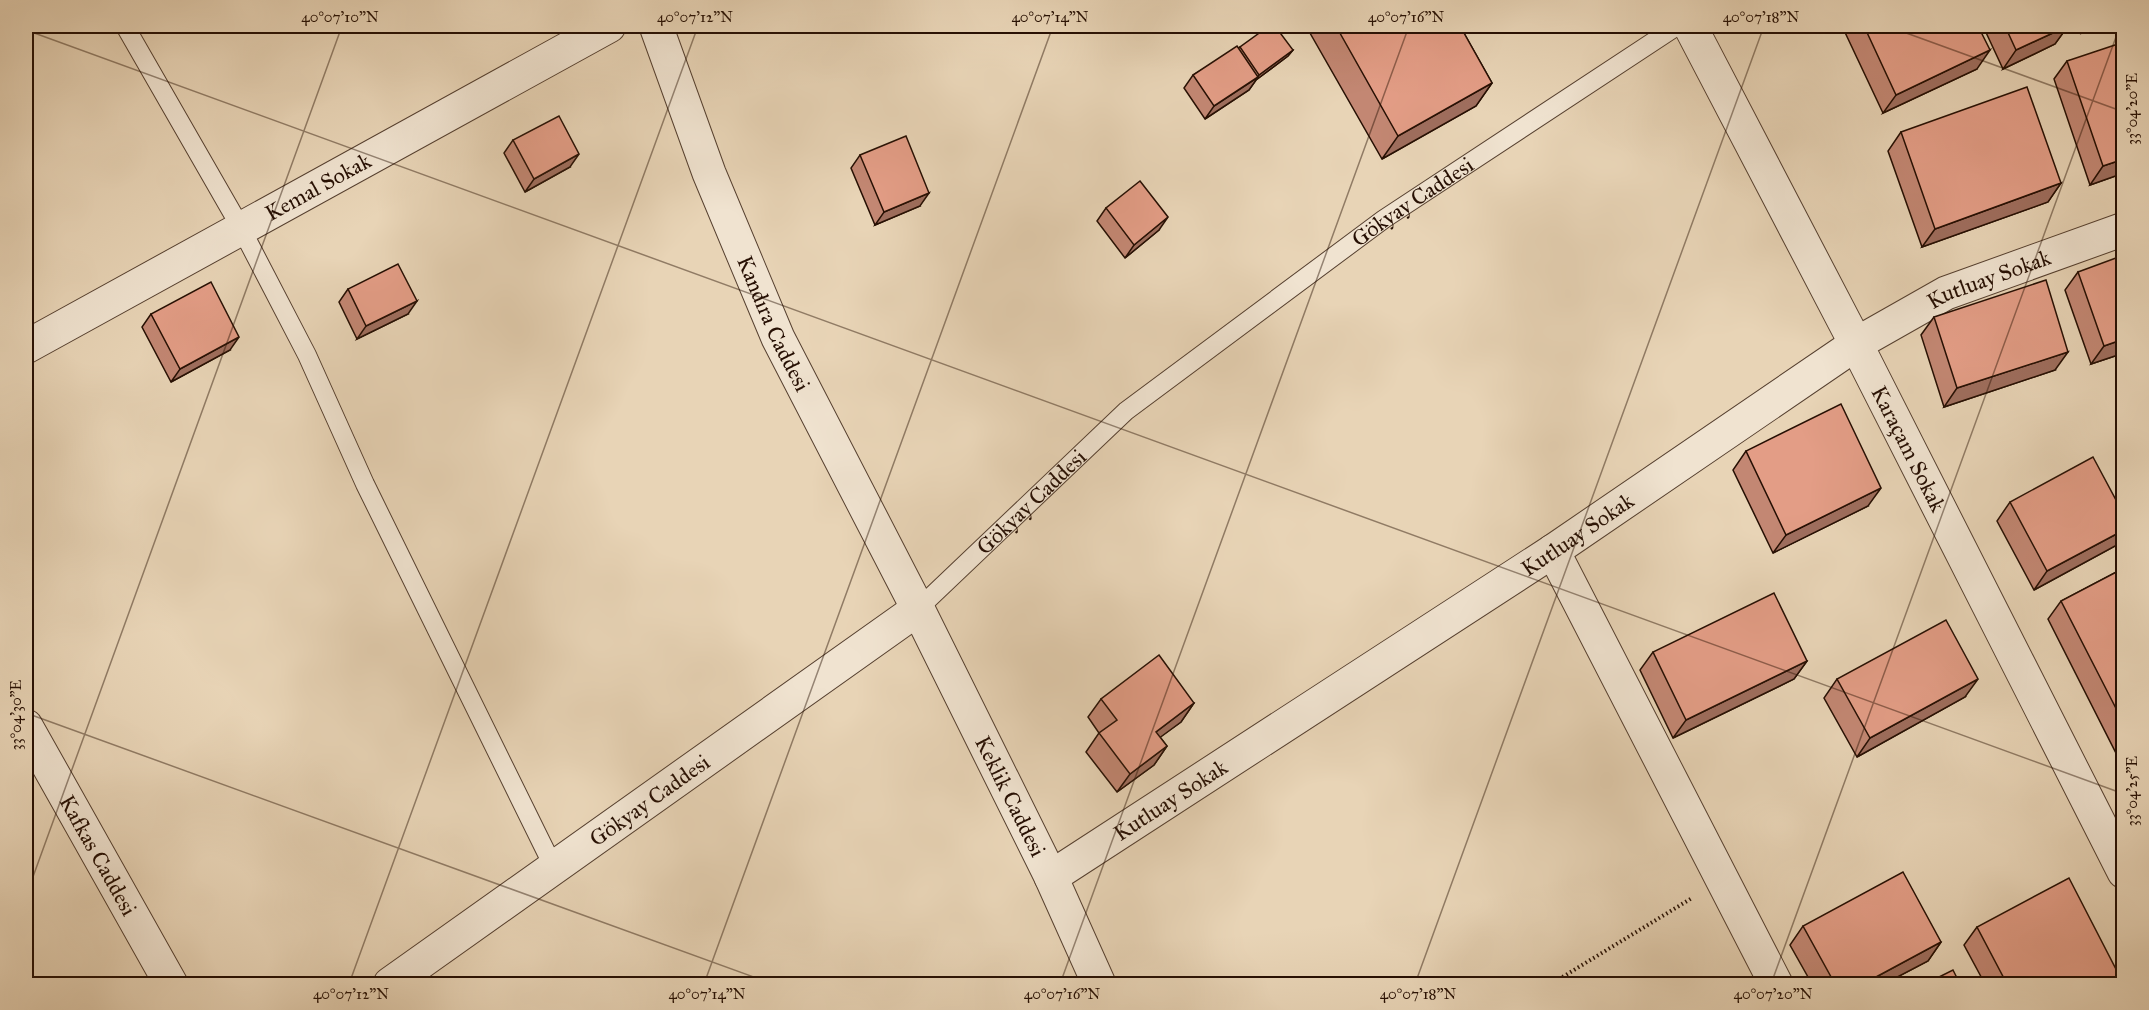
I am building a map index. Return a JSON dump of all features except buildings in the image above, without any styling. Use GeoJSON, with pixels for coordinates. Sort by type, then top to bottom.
{"type":"FeatureCollection","features":[{"type":"Feature","properties":{"kind":"street","name":"Kemal Sokak"},"geometry":{"type":"LineString","coordinates":[[26,347],[609,26]]}},
{"type":"Feature","properties":{"kind":"street","name":"Kandıra Caddesi"},"geometry":{"type":"LineString","coordinates":[[656,26],[709,173],[778,338],[918,609]]}},
{"type":"Feature","properties":{"kind":"street","name":"Karaçam Sokak"},"geometry":{"type":"LineString","coordinates":[[1690,26],[1856,344],[2124,872]]}},
{"type":"Feature","properties":{"kind":"street","name":"Kutluay Sokak"},"geometry":{"type":"LineString","coordinates":[[1051,877],[1553,551],[1856,344],[1946,293],[2124,229]]}},
{"type":"Feature","properties":{"kind":"street"},"geometry":{"type":"LineString","coordinates":[[1553,551],[1776,984]]}},
{"type":"Feature","properties":{"kind":"street","name":"Gökyay Caddesi"},"geometry":{"type":"LineString","coordinates":[[390,984],[918,609]]}},
{"type":"Feature","properties":{"kind":"street","name":"Keklik Caddesi"},"geometry":{"type":"LineString","coordinates":[[918,609],[1051,877],[1099,984]]}},
{"type":"Feature","properties":{"kind":"street","name":"Kafkas Caddesi"},"geometry":{"type":"LineString","coordinates":[[26,726],[171,984]]}},
{"type":"Feature","properties":{"kind":"lane"},"geometry":{"type":"LineString","coordinates":[[125,26],[242,228],[307,355],[365,484],[554,868]]}},
{"type":"Feature","properties":{"kind":"lane","name":"Gökyay Caddesi"},"geometry":{"type":"LineString","coordinates":[[918,609],[1126,411],[1384,219],[1677,26]]}},
{"type":"Feature","properties":{"kind":"path"},"geometry":{"type":"LineString","coordinates":[[1551,984],[1723,879]]}}]}
